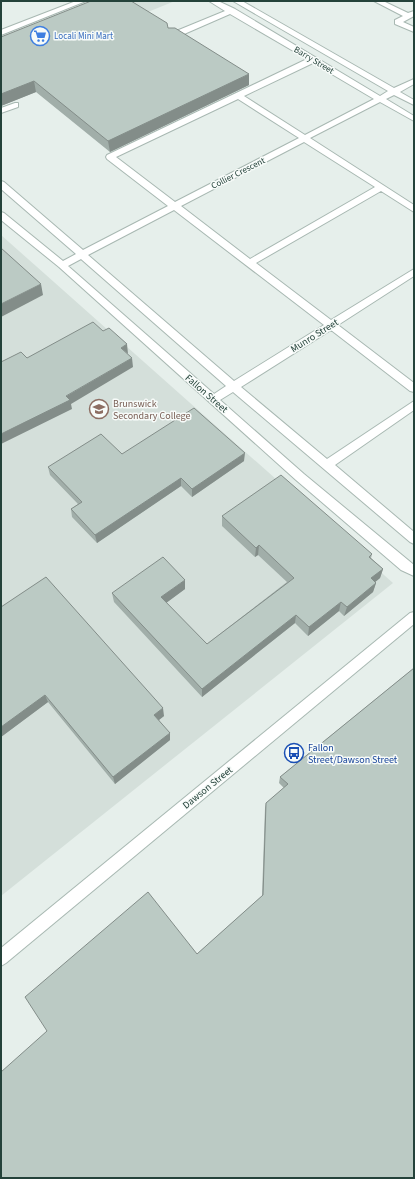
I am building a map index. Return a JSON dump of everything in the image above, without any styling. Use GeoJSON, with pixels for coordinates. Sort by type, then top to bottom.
{"type":"FeatureCollection","features":[{"type":"Feature","properties":{"kind":"street"},"geometry":{"type":"LineString","coordinates":[[1,33],[82,1]]}},
{"type":"Feature","properties":{"kind":"street","name":"Barry Street"},"geometry":{"type":"LineString","coordinates":[[213,1],[414,119]]}},
{"type":"Feature","properties":{"kind":"street","name":"Barry Street"},"geometry":{"type":"LineString","coordinates":[[237,1],[414,103]]}},
{"type":"Feature","properties":{"kind":"street"},"geometry":{"type":"LineString","coordinates":[[378,1],[411,15]]}},
{"type":"Feature","properties":{"kind":"street"},"geometry":{"type":"LineString","coordinates":[[245,6],[254,2]]}},
{"type":"Feature","properties":{"kind":"street"},"geometry":{"type":"LineString","coordinates":[[172,36],[232,11]]}},
{"type":"Feature","properties":{"kind":"street"},"geometry":{"type":"LineString","coordinates":[[411,15],[398,22],[414,30]]}},
{"type":"Feature","properties":{"kind":"street"},"geometry":{"type":"LineString","coordinates":[[314,60],[110,157],[414,388]]}},
{"type":"Feature","properties":{"kind":"street","name":"Collier Crescent"},"geometry":{"type":"LineString","coordinates":[[62,265],[414,81]]}},
{"type":"Feature","properties":{"kind":"street"},"geometry":{"type":"LineString","coordinates":[[238,96],[414,209]]}},
{"type":"Feature","properties":{"kind":"street"},"geometry":{"type":"LineString","coordinates":[[1,111],[15,106]]}},
{"type":"Feature","properties":{"kind":"street"},"geometry":{"type":"LineString","coordinates":[[1,184],[81,255],[414,540]]}},
{"type":"Feature","properties":{"kind":"street"},"geometry":{"type":"LineString","coordinates":[[249,263],[380,188]]}},
{"type":"Feature","properties":{"kind":"street","name":"Fallon Street"},"geometry":{"type":"LineString","coordinates":[[1,214],[62,265],[300,477],[405,566],[414,571]]}},
{"type":"Feature","properties":{"kind":"street","name":"Munro Street"},"geometry":{"type":"LineString","coordinates":[[214,399],[414,272]]}},
{"type":"Feature","properties":{"kind":"street"},"geometry":{"type":"LineString","coordinates":[[327,465],[414,405]]}},
{"type":"Feature","properties":{"kind":"street","name":"Dawson Street"},"geometry":{"type":"LineString","coordinates":[[1,958],[414,617]]}},
{"type":"Feature","properties":{"kind":"shaded area"},"geometry":{"type":"Polygon","coordinates":[[[119,1],[175,1],[138,16],[119,1]]]}},
{"type":"Feature","properties":{"kind":"shaded area","name":"Brunswick Secondary College"},"geometry":{"type":"Polygon","coordinates":[[[1,235],[393,583],[1,896],[1,235]]]}},
{"type":"Feature","properties":{"kind":"building"},"geometry":{"type":"Polygon","coordinates":[[[91,1],[131,1],[167,23],[168,28],[175,28],[249,74],[108,141],[34,81],[1,94],[1,37],[91,1]]]}},
{"type":"Feature","properties":{"kind":"building"},"geometry":{"type":"Polygon","coordinates":[[[1,248],[41,284],[1,304],[1,248]]]}},
{"type":"Feature","properties":{"kind":"building"},"geometry":{"type":"Polygon","coordinates":[[[93,322],[103,331],[109,328],[127,344],[121,348],[132,358],[66,396],[70,400],[1,434],[1,362],[21,352],[27,358],[93,322]]]}},
{"type":"Feature","properties":{"kind":"building"},"geometry":{"type":"Polygon","coordinates":[[[194,408],[245,453],[192,489],[181,478],[95,535],[71,509],[82,502],[48,467],[101,434],[122,454],[194,408]]]}},
{"type":"Feature","properties":{"kind":"building"},"geometry":{"type":"Polygon","coordinates":[[[281,475],[372,554],[369,557],[383,569],[371,578],[376,583],[347,607],[341,602],[309,627],[296,615],[202,689],[112,593],[163,557],[185,580],[161,597],[207,644],[294,578],[259,545],[256,548],[222,516],[281,475]]]}},
{"type":"Feature","properties":{"kind":"building"},"geometry":{"type":"Polygon","coordinates":[[[46,577],[163,708],[154,715],[170,733],[113,777],[45,695],[1,727],[1,607],[46,577]]]}},
{"type":"Feature","properties":{"kind":"building"},"geometry":{"type":"Polygon","coordinates":[[[414,668],[414,1178],[1,1178],[1,1072],[47,1031],[25,997],[148,892],[197,954],[263,895],[266,803],[288,784],[280,777],[414,668]]]}},
{"type":"Feature","properties":{"kind":"place","name":"Locali Mini Mart"},"geometry":{"type":"Point","coordinates":[40,36]}},
{"type":"Feature","properties":{"kind":"place","name":"Brunswick Secondary College"},"geometry":{"type":"Point","coordinates":[99,409]}},
{"type":"Feature","properties":{"kind":"place","name":"Fallon Street/Dawson Street"},"geometry":{"type":"Point","coordinates":[294,753]}}]}
